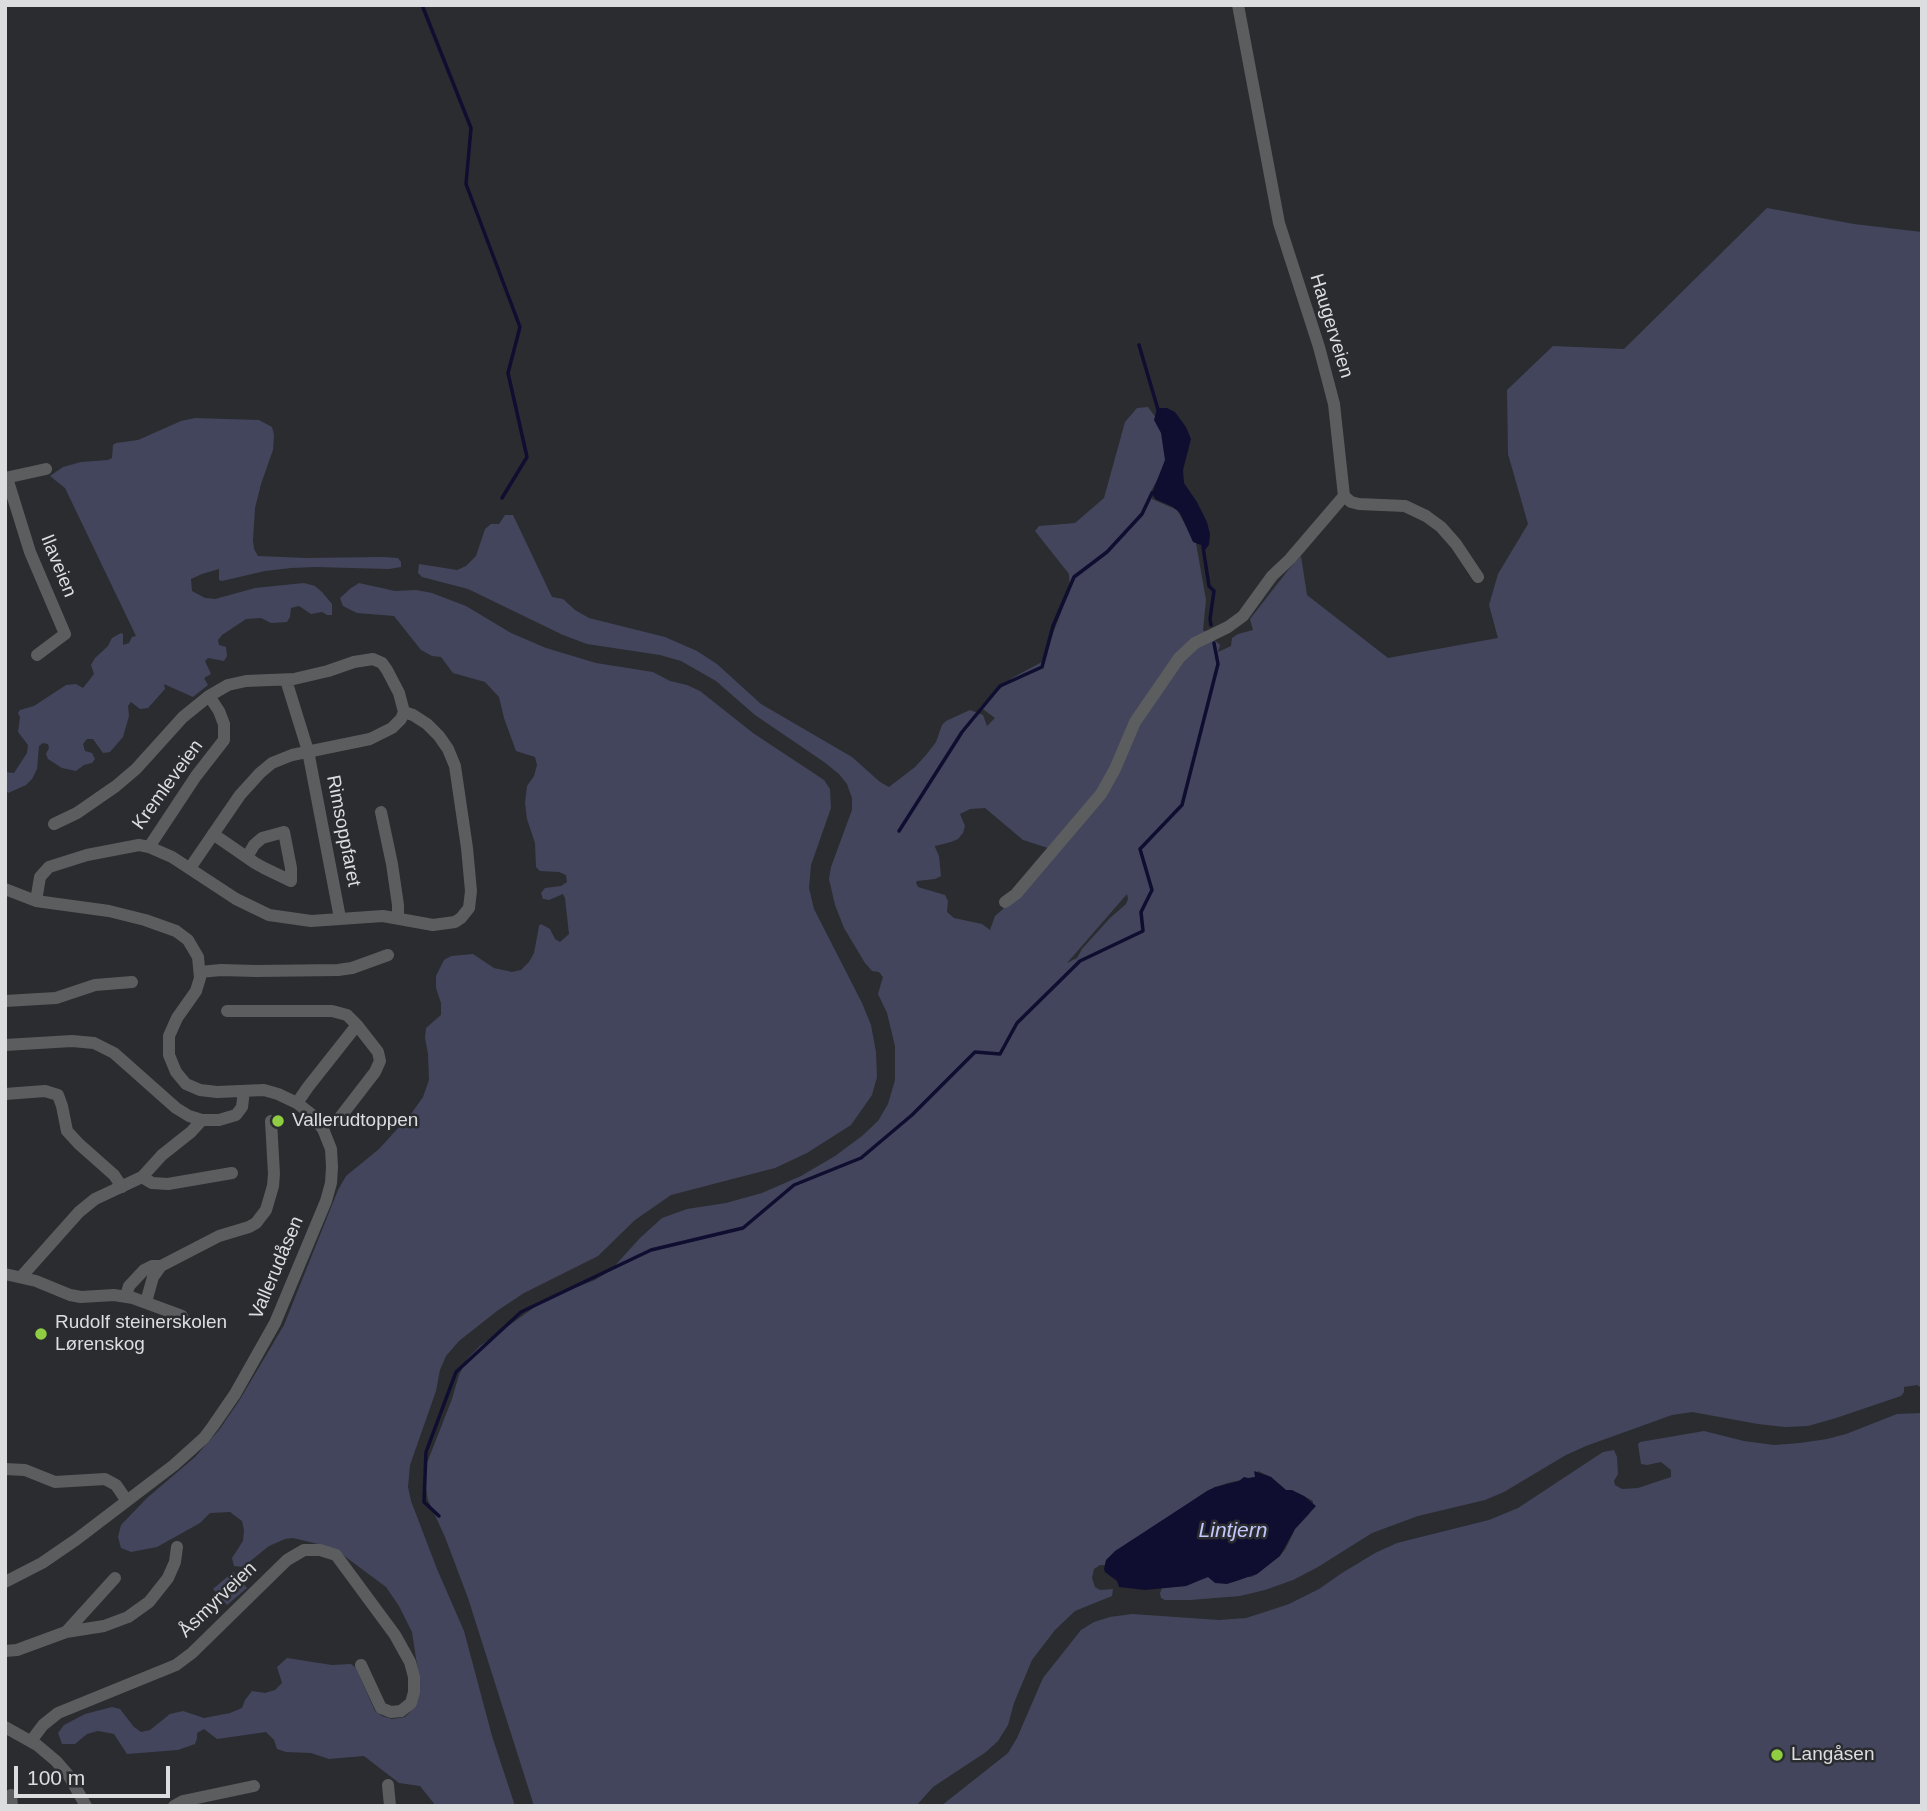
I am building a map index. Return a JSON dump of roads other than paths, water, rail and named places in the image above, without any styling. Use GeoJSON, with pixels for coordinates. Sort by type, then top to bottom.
{"type":"FeatureCollection","features":[{"type":"Feature","properties":{"kind":"street","name":"Haugerveien"},"geometry":{"type":"LineString","coordinates":[[1238,5],[1279,223],[1319,347],[1334,404],[1344,496]]}},
{"type":"Feature","properties":{"kind":"street"},"geometry":{"type":"LineString","coordinates":[[6,478],[46,469]]}},
{"type":"Feature","properties":{"kind":"street","name":"Ilaveien"},"geometry":{"type":"LineString","coordinates":[[6,478],[30,552],[65,634],[37,655]]}},
{"type":"Feature","properties":{"kind":"street"},"geometry":{"type":"LineString","coordinates":[[1005,902],[1016,894],[1101,794],[1135,722],[1179,658],[1195,643],[1228,627],[1242,615],[1272,576],[1344,496],[1359,504],[1405,506],[1426,516],[1441,527],[1478,577]]}},
{"type":"Feature","properties":{"kind":"street","name":"Kremleveien"},"geometry":{"type":"LineString","coordinates":[[54,824],[77,813],[116,786],[136,769],[183,717],[228,685],[286,680],[373,659],[382,663],[387,670],[399,693],[404,712]]}},
{"type":"Feature","properties":{"kind":"street","name":"Rimsoppfaret"},"geometry":{"type":"LineString","coordinates":[[286,680],[308,751],[340,918]]}},
{"type":"Feature","properties":{"kind":"street","name":"Kremleveien"},"geometry":{"type":"LineString","coordinates":[[36,901],[40,877],[49,867],[107,850],[136,845],[149,847],[223,740],[224,724],[219,710],[209,696]]}},
{"type":"Feature","properties":{"kind":"street"},"geometry":{"type":"LineString","coordinates":[[149,847],[172,857],[236,899],[269,915],[302,920],[372,916],[398,918],[425,925],[455,922],[469,908],[471,891],[463,816],[452,757],[433,730],[419,718],[404,712]]}},
{"type":"Feature","properties":{"kind":"street","name":"Rimsoppfaret"},"geometry":{"type":"LineString","coordinates":[[190,868],[240,795],[266,767],[308,751],[361,742],[374,737],[392,728],[404,712]]}},
{"type":"Feature","properties":{"kind":"street"},"geometry":{"type":"LineString","coordinates":[[381,812],[392,864],[398,918]]}},
{"type":"Feature","properties":{"kind":"street"},"geometry":{"type":"LineString","coordinates":[[213,834],[247,857]]}},
{"type":"Feature","properties":{"kind":"street"},"geometry":{"type":"LineString","coordinates":[[5,889],[36,901],[109,911],[167,928],[182,935],[192,945],[198,957],[200,972],[338,970],[352,968],[388,955]]}},
{"type":"Feature","properties":{"kind":"street","name":"Vallerudåsen"},"geometry":{"type":"LineString","coordinates":[[5,1583],[60,1552],[185,1456],[213,1426],[242,1383],[283,1306],[326,1201],[331,1183],[331,1149],[323,1129],[311,1114],[297,1103],[271,1091],[208,1091],[194,1088],[181,1078],[170,1061],[168,1048],[171,1030],[196,991],[200,972]]}},
{"type":"Feature","properties":{"kind":"street"},"geometry":{"type":"LineString","coordinates":[[5,1001],[56,998],[95,985],[132,982]]}},
{"type":"Feature","properties":{"kind":"street"},"geometry":{"type":"LineString","coordinates":[[227,1011],[332,1012],[347,1015],[377,1052],[380,1061],[375,1072],[338,1120]]}},
{"type":"Feature","properties":{"kind":"street"},"geometry":{"type":"LineString","coordinates":[[297,1103],[357,1025]]}},
{"type":"Feature","properties":{"kind":"street"},"geometry":{"type":"LineString","coordinates":[[5,1045],[72,1041],[94,1043],[114,1054],[176,1108],[202,1120],[219,1120],[236,1115],[242,1107],[244,1091]]}},
{"type":"Feature","properties":{"kind":"street"},"geometry":{"type":"LineString","coordinates":[[5,1094],[45,1091],[58,1095],[67,1131],[114,1175],[122,1187]]}},
{"type":"Feature","properties":{"kind":"street"},"geometry":{"type":"LineString","coordinates":[[21,1277],[79,1212],[95,1199],[142,1177],[162,1155],[202,1120]]}},
{"type":"Feature","properties":{"kind":"street"},"geometry":{"type":"LineString","coordinates":[[146,1302],[153,1277],[161,1266],[219,1236],[249,1227],[266,1210],[273,1186],[271,1121]]}},
{"type":"Feature","properties":{"kind":"street"},"geometry":{"type":"LineString","coordinates":[[142,1177],[152,1183],[168,1184],[232,1173]]}},
{"type":"Feature","properties":{"kind":"street"},"geometry":{"type":"LineString","coordinates":[[126,1296],[129,1286],[144,1270],[161,1266]]}},
{"type":"Feature","properties":{"kind":"street"},"geometry":{"type":"LineString","coordinates":[[5,1274],[36,1281],[81,1297],[126,1296],[182,1316]]}},
{"type":"Feature","properties":{"kind":"street"},"geometry":{"type":"LineString","coordinates":[[5,1469],[25,1470],[55,1482],[109,1480],[119,1488],[127,1501]]}},
{"type":"Feature","properties":{"kind":"street"},"geometry":{"type":"LineString","coordinates":[[5,1651],[17,1650],[66,1632],[114,1624],[128,1617],[149,1602],[168,1578],[175,1563],[177,1547]]}},
{"type":"Feature","properties":{"kind":"street","name":"Åsmyrveien"},"geometry":{"type":"LineString","coordinates":[[31,1741],[43,1725],[58,1713],[176,1665],[192,1653],[287,1560],[304,1550],[320,1550],[336,1555],[395,1635],[410,1662],[414,1677],[411,1703],[401,1711],[391,1712],[381,1708],[360,1665]]}},
{"type":"Feature","properties":{"kind":"street"},"geometry":{"type":"LineString","coordinates":[[66,1632],[115,1578]]}},
{"type":"Feature","properties":{"kind":"street"},"geometry":{"type":"LineString","coordinates":[[5,1727],[31,1741],[50,1756],[69,1776],[86,1806]]}},
{"type":"Feature","properties":{"kind":"street"},"geometry":{"type":"LineString","coordinates":[[388,1785],[390,1806]]}},
{"type":"Feature","properties":{"kind":"street"},"geometry":{"type":"LineString","coordinates":[[174,1806],[183,1801],[254,1786]]}},
{"type":"Feature","properties":{"kind":"water"},"geometry":{"type":"Polygon","coordinates":[[[1157,409],[1175,412],[1191,439],[1183,470],[1184,483],[1207,522],[1209,545],[1204,551],[1201,545],[1193,542],[1180,513],[1155,499],[1152,493],[1165,460],[1161,433],[1154,420],[1157,409]]]}},
{"type":"Feature","properties":{"kind":"water","name":"Lintjern"},"geometry":{"type":"Polygon","coordinates":[[[1254,1471],[1271,1477],[1286,1490],[1304,1496],[1316,1506],[1295,1529],[1280,1556],[1257,1574],[1227,1584],[1215,1583],[1208,1577],[1186,1586],[1145,1590],[1119,1587],[1117,1581],[1105,1572],[1106,1560],[1115,1551],[1207,1491],[1244,1477],[1255,1477],[1254,1471]]]}},
{"type":"Feature","properties":{"kind":"waterway"},"geometry":{"type":"LineString","coordinates":[[422,5],[471,128],[466,184],[520,327],[508,373],[527,457],[502,498]]}},
{"type":"Feature","properties":{"kind":"waterway"},"geometry":{"type":"LineString","coordinates":[[1139,345],[1159,413]]}},
{"type":"Feature","properties":{"kind":"waterway"},"geometry":{"type":"LineString","coordinates":[[899,831],[962,732],[1000,686],[1042,667],[1053,626],[1074,577],[1107,552],[1142,514],[1152,493],[1156,493]]}},
{"type":"Feature","properties":{"kind":"waterway"},"geometry":{"type":"LineString","coordinates":[[1203,547],[1209,586],[1214,591],[1211,625]]}},
{"type":"Feature","properties":{"kind":"waterway"},"geometry":{"type":"LineString","coordinates":[[439,1516],[424,1502],[426,1452],[456,1372],[521,1312],[651,1250],[743,1228],[794,1185],[861,1158],[912,1115],[975,1052],[1000,1054],[1017,1023],[1080,961],[1143,931],[1141,912],[1152,890],[1140,849],[1182,805],[1218,664],[1214,643]]}},
{"type":"Feature","properties":{"kind":"place","name":"Vallerudtoppen"},"geometry":{"type":"Point","coordinates":[278,1121]}},
{"type":"Feature","properties":{"kind":"place","name":"Rudolf steinerskolen Lørenskog"},"geometry":{"type":"Point","coordinates":[41,1334]}},
{"type":"Feature","properties":{"kind":"place","name":"Langåsen"},"geometry":{"type":"Point","coordinates":[1777,1755]}}]}
